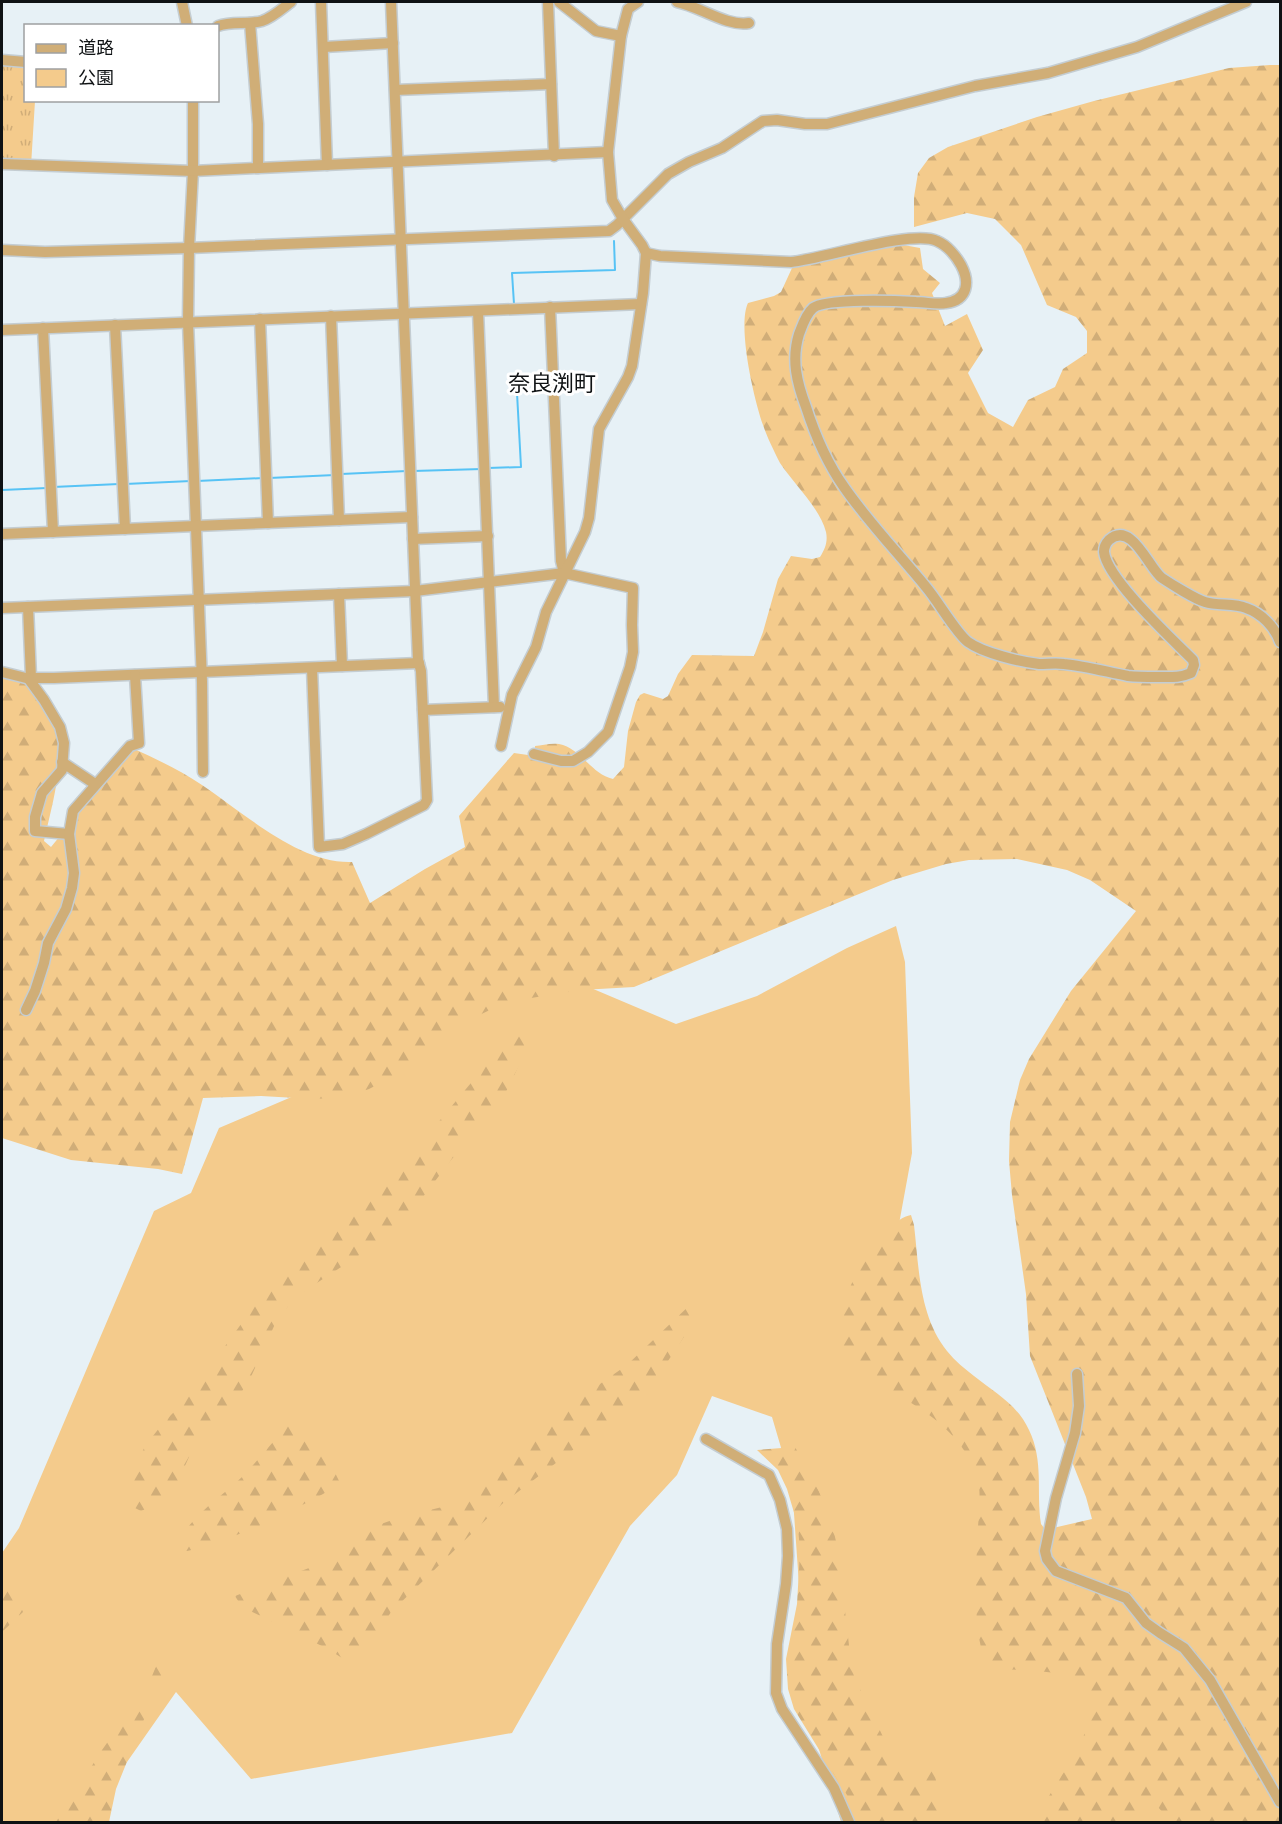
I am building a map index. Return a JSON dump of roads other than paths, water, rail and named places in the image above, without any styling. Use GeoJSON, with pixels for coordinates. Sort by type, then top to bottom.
{"type":"FeatureCollection","features":[{"type":"Feature","properties":{"kind":"street"},"geometry":{"type":"LineString","coordinates":[[182,2],[187,24]]}},
{"type":"Feature","properties":{"kind":"street"},"geometry":{"type":"LineString","coordinates":[[219,26],[229,22],[250,23],[267,19],[291,2]]}},
{"type":"Feature","properties":{"kind":"street"},"geometry":{"type":"LineString","coordinates":[[321,2],[327,165]]}},
{"type":"Feature","properties":{"kind":"street"},"geometry":{"type":"LineString","coordinates":[[312,668],[319,847],[343,844],[366,834],[424,805],[427,800],[421,671],[418,662],[391,2]]}},
{"type":"Feature","properties":{"kind":"street"},"geometry":{"type":"LineString","coordinates":[[548,2],[554,156]]}},
{"type":"Feature","properties":{"kind":"street"},"geometry":{"type":"LineString","coordinates":[[559,2],[597,31],[621,36]]}},
{"type":"Feature","properties":{"kind":"street"},"geometry":{"type":"LineString","coordinates":[[501,746],[515,688],[536,647],[546,612],[585,532],[589,518],[599,429],[628,377],[641,304],[646,253],[612,200],[608,152],[621,36],[628,9],[638,2]]}},
{"type":"Feature","properties":{"kind":"street"},"geometry":{"type":"LineString","coordinates":[[678,2],[723,19],[742,24],[748,22]]}},
{"type":"Feature","properties":{"kind":"street"},"geometry":{"type":"LineString","coordinates":[[2,250],[45,252],[189,248],[609,231],[668,174],[722,148],[763,121],[827,124],[975,86],[1048,73],[1137,47],[1246,2]]}},
{"type":"Feature","properties":{"kind":"street"},"geometry":{"type":"LineString","coordinates":[[250,23],[258,124],[258,168]]}},
{"type":"Feature","properties":{"kind":"street"},"geometry":{"type":"LineString","coordinates":[[324,47],[393,43]]}},
{"type":"Feature","properties":{"kind":"street"},"geometry":{"type":"LineString","coordinates":[[2,60],[24,62]]}},
{"type":"Feature","properties":{"kind":"street"},"geometry":{"type":"LineString","coordinates":[[395,90],[551,84]]}},
{"type":"Feature","properties":{"kind":"street"},"geometry":{"type":"LineString","coordinates":[[193,102],[188,322],[204,772]]}},
{"type":"Feature","properties":{"kind":"street"},"geometry":{"type":"LineString","coordinates":[[2,164],[193,171],[608,152]]}},
{"type":"Feature","properties":{"kind":"street"},"geometry":{"type":"LineString","coordinates":[[646,253],[660,256],[791,262],[920,237],[936,240],[953,254],[962,266],[967,284],[965,290],[955,300],[946,303],[896,300],[841,302],[814,307],[806,317],[795,355],[800,391],[811,423],[824,454],[843,486],[969,643],[1027,663],[1064,664],[1131,676],[1176,678],[1191,672],[1194,665],[1193,660],[1149,617],[1112,572],[1104,551],[1110,538],[1118,536],[1126,537],[1139,546],[1159,576],[1204,602],[1246,608],[1269,623],[1281,642]]}},
{"type":"Feature","properties":{"kind":"street"},"geometry":{"type":"LineString","coordinates":[[2,330],[641,304]]}},
{"type":"Feature","properties":{"kind":"street"},"geometry":{"type":"LineString","coordinates":[[550,307],[561,561],[564,573]]}},
{"type":"Feature","properties":{"kind":"street"},"geometry":{"type":"LineString","coordinates":[[478,310],[494,707]]}},
{"type":"Feature","properties":{"kind":"street"},"geometry":{"type":"LineString","coordinates":[[330,316],[339,520]]}},
{"type":"Feature","properties":{"kind":"street"},"geometry":{"type":"LineString","coordinates":[[260,319],[268,523]]}},
{"type":"Feature","properties":{"kind":"street"},"geometry":{"type":"LineString","coordinates":[[116,325],[125,529]]}},
{"type":"Feature","properties":{"kind":"street"},"geometry":{"type":"LineString","coordinates":[[43,328],[53,532]]}},
{"type":"Feature","properties":{"kind":"street"},"geometry":{"type":"LineString","coordinates":[[2,534],[412,517]]}},
{"type":"Feature","properties":{"kind":"street"},"geometry":{"type":"LineString","coordinates":[[413,539],[488,536]]}},
{"type":"Feature","properties":{"kind":"street"},"geometry":{"type":"LineString","coordinates":[[2,608],[415,591],[564,573],[633,588],[633,652],[608,732],[588,752],[573,761],[561,761],[534,754]]}},
{"type":"Feature","properties":{"kind":"street"},"geometry":{"type":"LineString","coordinates":[[339,594],[342,666]]}},
{"type":"Feature","properties":{"kind":"street"},"geometry":{"type":"LineString","coordinates":[[28,607],[30,678],[60,728],[64,743],[62,770],[42,793],[35,817],[35,831],[69,834]]}},
{"type":"Feature","properties":{"kind":"street"},"geometry":{"type":"LineString","coordinates":[[2,672],[30,678],[418,662]]}},
{"type":"Feature","properties":{"kind":"street"},"geometry":{"type":"LineString","coordinates":[[26,1010],[38,982],[48,943],[66,909],[72,888],[74,873],[69,834],[73,811],[130,746],[139,743],[135,675]]}},
{"type":"Feature","properties":{"kind":"street"},"geometry":{"type":"LineString","coordinates":[[423,710],[510,706]]}},
{"type":"Feature","properties":{"kind":"street"},"geometry":{"type":"LineString","coordinates":[[62,762],[96,784]]}},
{"type":"Feature","properties":{"kind":"street"},"geometry":{"type":"LineString","coordinates":[[1077,1374],[1079,1406],[1075,1433],[1056,1498],[1045,1551],[1047,1559],[1056,1571],[1126,1598],[1146,1623],[1184,1648],[1210,1680],[1281,1802]]}},
{"type":"Feature","properties":{"kind":"street"},"geometry":{"type":"LineString","coordinates":[[706,1439],[769,1475],[780,1500],[788,1529],[788,1556],[777,1644],[776,1694],[782,1709],[834,1788],[849,1822]]}},
{"type":"Feature","properties":{"kind":"waterway"},"geometry":{"type":"LineString","coordinates":[[514,304],[512,273],[615,270],[614,241]]}},
{"type":"Feature","properties":{"kind":"waterway"},"geometry":{"type":"LineString","coordinates":[[488,468],[521,467],[517,393]]}},
{"type":"Feature","properties":{"kind":"waterway"},"geometry":{"type":"LineString","coordinates":[[413,471],[482,469]]}},
{"type":"Feature","properties":{"kind":"waterway"},"geometry":{"type":"LineString","coordinates":[[341,474],[407,471]]}},
{"type":"Feature","properties":{"kind":"waterway"},"geometry":{"type":"LineString","coordinates":[[269,478],[335,475]]}},
{"type":"Feature","properties":{"kind":"waterway"},"geometry":{"type":"LineString","coordinates":[[197,481],[263,478]]}},
{"type":"Feature","properties":{"kind":"waterway"},"geometry":{"type":"LineString","coordinates":[[125,484],[191,481]]}},
{"type":"Feature","properties":{"kind":"waterway"},"geometry":{"type":"LineString","coordinates":[[53,487],[119,484]]}},
{"type":"Feature","properties":{"kind":"waterway"},"geometry":{"type":"LineString","coordinates":[[2,490],[47,488]]}},
{"type":"Feature","properties":{"kind":"district","name":"奈良渕町"},"geometry":{"type":"Point","coordinates":[552,383]}}]}
